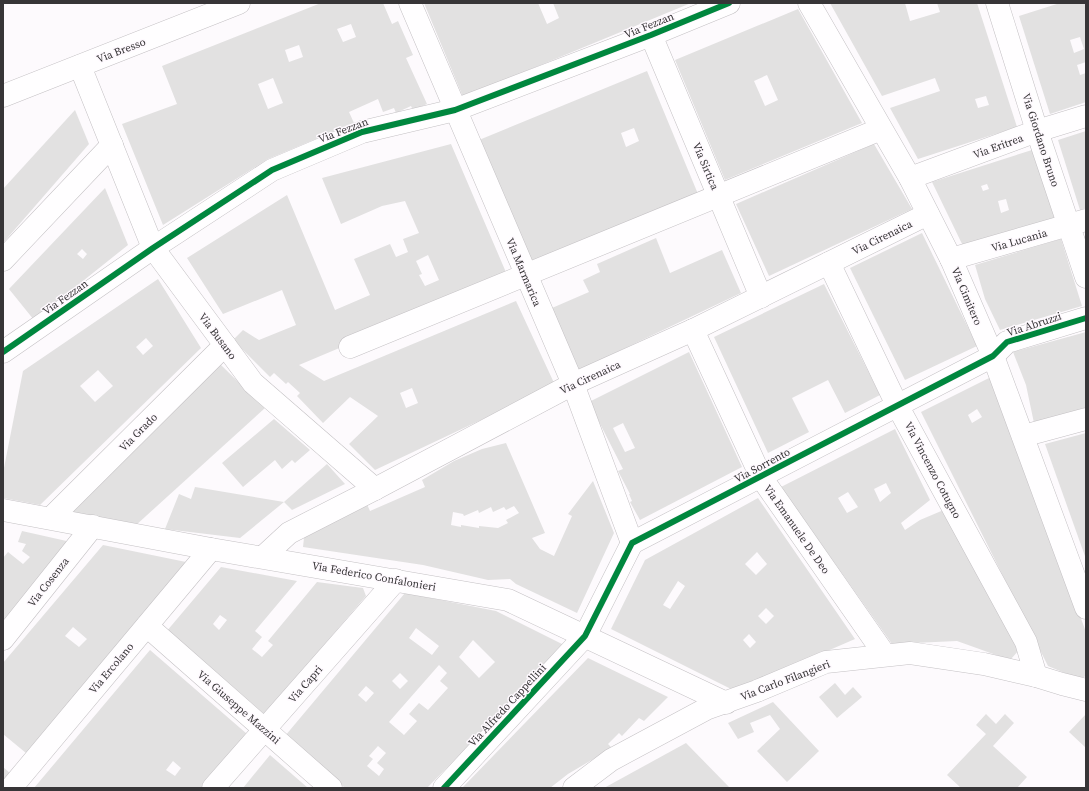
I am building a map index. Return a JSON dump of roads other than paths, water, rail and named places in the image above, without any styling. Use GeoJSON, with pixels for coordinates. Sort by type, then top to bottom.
{"type":"FeatureCollection","features":[{"type":"Feature","properties":{"kind":"street","name":"Via Bresso"},"geometry":{"type":"LineString","coordinates":[[3,96],[238,3]]}},
{"type":"Feature","properties":{"kind":"street","name":"Via Marmarica"},"geometry":{"type":"LineString","coordinates":[[410,3],[573,384],[632,543]]}},
{"type":"Feature","properties":{"kind":"street","name":"Via Fezzan"},"geometry":{"type":"LineString","coordinates":[[3,352],[153,248],[272,170],[362,132],[455,110],[651,35],[729,3]]}},
{"type":"Feature","properties":{"kind":"street","name":"Via Cimitero"},"geometry":{"type":"LineString","coordinates":[[809,3],[910,178],[951,259],[993,356],[1086,608]]}},
{"type":"Feature","properties":{"kind":"street","name":"Via Giordano Bruno"},"geometry":{"type":"LineString","coordinates":[[1000,4],[1037,131],[1078,222],[1086,277]]}},
{"type":"Feature","properties":{"kind":"street","name":"Via Sirtica"},"geometry":{"type":"LineString","coordinates":[[651,35],[761,297]]}},
{"type":"Feature","properties":{"kind":"street","name":"Via Busano"},"geometry":{"type":"LineString","coordinates":[[80,66],[153,248],[253,383],[376,489]]}},
{"type":"Feature","properties":{"kind":"street","name":"Via Eritrea"},"geometry":{"type":"LineString","coordinates":[[910,178],[1037,131],[1086,116]]}},
{"type":"Feature","properties":{"kind":"street"},"geometry":{"type":"LineString","coordinates":[[350,347],[881,130]]}},
{"type":"Feature","properties":{"kind":"street"},"geometry":{"type":"LineString","coordinates":[[3,260],[112,146]]}},
{"type":"Feature","properties":{"kind":"street","name":"Via Cirenaica"},"geometry":{"type":"LineString","coordinates":[[263,558],[289,533],[376,489],[573,384],[694,330],[928,214]]}},
{"type":"Feature","properties":{"kind":"street","name":"Via Lucania"},"geometry":{"type":"LineString","coordinates":[[951,259],[1078,222]]}},
{"type":"Feature","properties":{"kind":"street","name":"Via Vincenzo Cotugno"},"geometry":{"type":"LineString","coordinates":[[829,263],[897,404],[1026,642],[1036,676]]}},
{"type":"Feature","properties":{"kind":"street","name":"Via Abruzzi"},"geometry":{"type":"LineString","coordinates":[[993,356],[1007,342],[1086,318]]}},
{"type":"Feature","properties":{"kind":"street","name":"Via Emanuele De Deo"},"geometry":{"type":"LineString","coordinates":[[694,330],[761,477],[885,655]]}},
{"type":"Feature","properties":{"kind":"street","name":"Via Grado"},"geometry":{"type":"LineString","coordinates":[[51,518],[225,345]]}},
{"type":"Feature","properties":{"kind":"street","name":"Via Sorrento"},"geometry":{"type":"LineString","coordinates":[[632,543],[761,477],[897,404],[993,356]]}},
{"type":"Feature","properties":{"kind":"street"},"geometry":{"type":"LineString","coordinates":[[1023,436],[1086,419]]}},
{"type":"Feature","properties":{"kind":"street","name":"Via Federico Confalonieri"},"geometry":{"type":"LineString","coordinates":[[3,510],[211,549],[508,600],[726,702]]}},
{"type":"Feature","properties":{"kind":"street","name":"Via Cosenza"},"geometry":{"type":"LineString","coordinates":[[3,639],[93,526]]}},
{"type":"Feature","properties":{"kind":"street"},"geometry":{"type":"LineString","coordinates":[[585,636],[632,543]]}},
{"type":"Feature","properties":{"kind":"street","name":"Via Ercolano"},"geometry":{"type":"LineString","coordinates":[[11,788],[211,549]]}},
{"type":"Feature","properties":{"kind":"street","name":"Via Capri"},"geometry":{"type":"LineString","coordinates":[[214,788],[396,580]]}},
{"type":"Feature","properties":{"kind":"street","name":"Via Giuseppe Mazzini"},"geometry":{"type":"LineString","coordinates":[[147,626],[332,788]]}},
{"type":"Feature","properties":{"kind":"street","name":"Via Alfredo Cappellini"},"geometry":{"type":"LineString","coordinates":[[444,788],[585,636]]}},
{"type":"Feature","properties":{"kind":"street","name":"Via Carlo Filangieri"},"geometry":{"type":"LineString","coordinates":[[574,788],[611,760],[706,709],[757,691],[826,662],[910,653],[984,664],[1036,676],[1086,690]]}}]}
